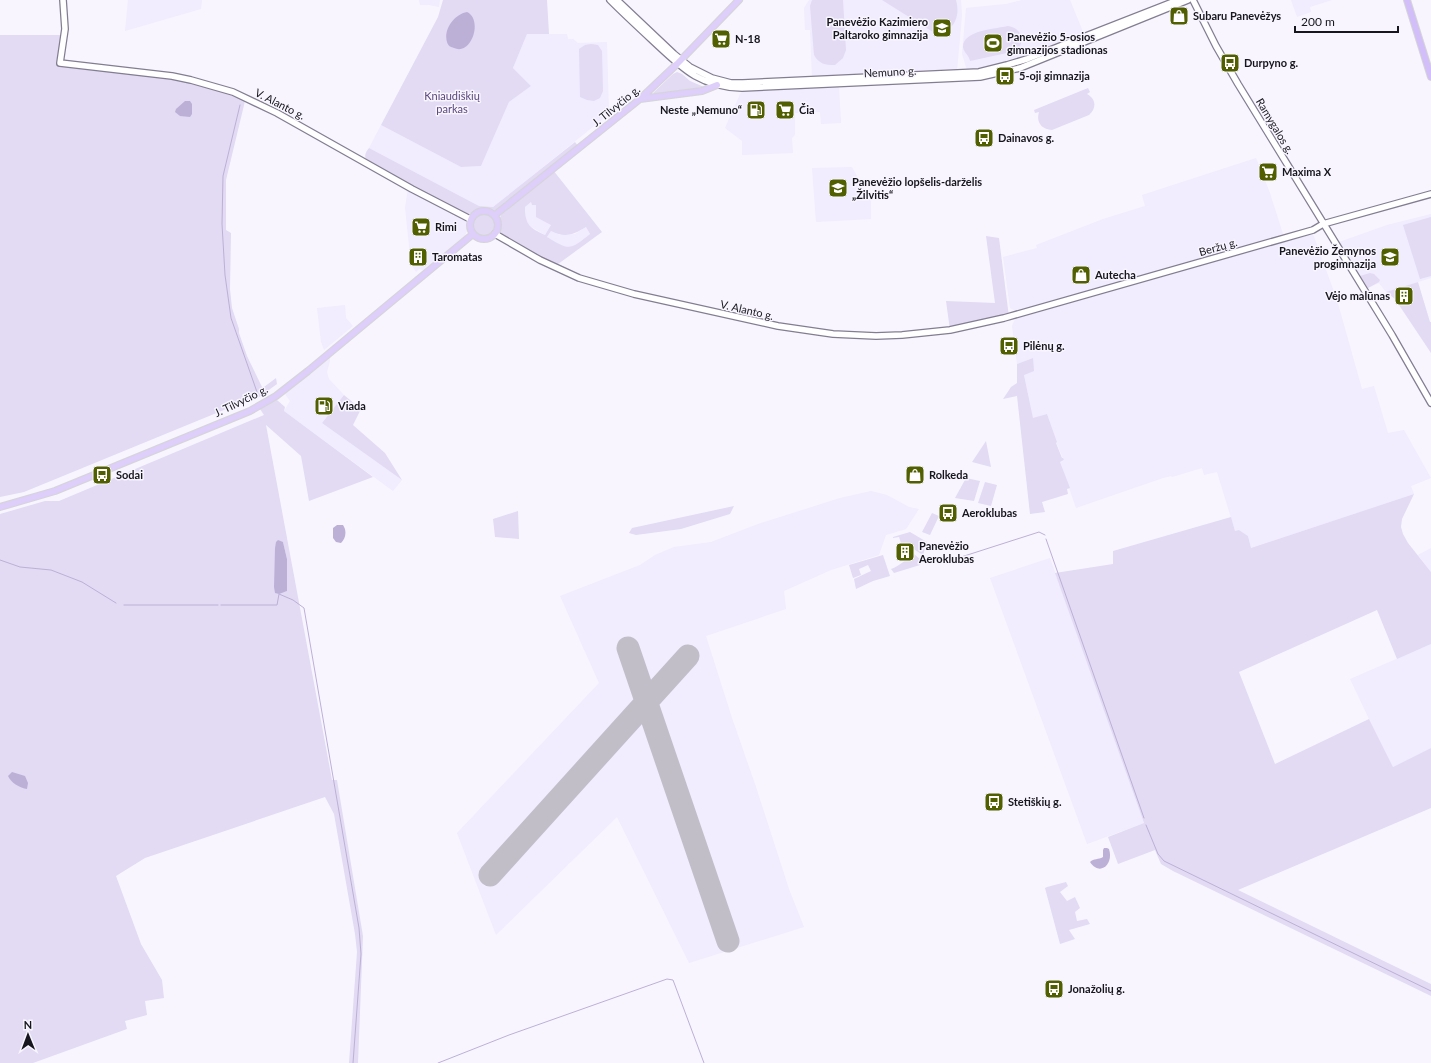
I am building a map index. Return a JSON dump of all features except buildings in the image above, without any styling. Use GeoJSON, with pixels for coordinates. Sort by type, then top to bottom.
{"type":"FeatureCollection","features":[{"type":"Feature","properties":{"kind":"highway"},"geometry":{"type":"LineString","coordinates":[[1407,0],[1431,78]]}},
{"type":"Feature","properties":{"kind":"main road","name":"V. Alanto g."},"geometry":{"type":"LineString","coordinates":[[63,0],[65,28],[60,64],[172,76],[233,92],[272,110],[412,189],[470,219]]}},
{"type":"Feature","properties":{"kind":"main road","name":"Nemuno g."},"geometry":{"type":"LineString","coordinates":[[610,0],[696,77],[717,85],[732,88],[980,77],[1020,68],[1188,0]]}},
{"type":"Feature","properties":{"kind":"main road","name":"Nemuno g."},"geometry":{"type":"LineString","coordinates":[[617,0],[679,62],[712,78],[743,83],[979,72],[1027,59],[1178,0]]}},
{"type":"Feature","properties":{"kind":"main road","name":"J. Tilvyčio g."},"geometry":{"type":"LineString","coordinates":[[495,215],[640,99],[679,62],[739,0]]}},
{"type":"Feature","properties":{"kind":"main road","name":"Ramygalos g."},"geometry":{"type":"LineString","coordinates":[[1193,0],[1216,46],[1392,335],[1431,403]]}},
{"type":"Feature","properties":{"kind":"main road"},"geometry":{"type":"LineString","coordinates":[[640,99],[697,92],[717,85]]}},
{"type":"Feature","properties":{"kind":"main road","name":"Beržų g."},"geometry":{"type":"LineString","coordinates":[[1009,317],[1307,232],[1323,224],[1431,194]]}},
{"type":"Feature","properties":{"kind":"main road"},"geometry":{"type":"LineString","coordinates":[[482,210],[489,211],[495,215],[498,225],[495,234],[490,238],[477,238],[469,227],[470,219],[475,213],[482,210]]}},
{"type":"Feature","properties":{"kind":"main road","name":"J. Tilvyčio g."},"geometry":{"type":"LineString","coordinates":[[0,507],[55,491],[227,420],[266,402],[286,389],[473,234]]}},
{"type":"Feature","properties":{"kind":"main road","name":"V. Alanto g."},"geometry":{"type":"LineString","coordinates":[[495,234],[554,267],[596,284],[634,294],[794,329],[857,336],[895,336],[950,330],[1009,317]]}},
{"type":"Feature","properties":{"kind":"shaded area"},"geometry":{"type":"Polygon","coordinates":[[[128,0],[202,0],[201,9],[125,31],[128,0]]]}},
{"type":"Feature","properties":{"kind":"shaded area"},"geometry":{"type":"Polygon","coordinates":[[[419,0],[440,0],[439,7],[420,5],[419,0]]]}},
{"type":"Feature","properties":{"kind":"shaded area"},"geometry":{"type":"Polygon","coordinates":[[[809,0],[961,0],[962,15],[957,71],[812,78],[810,30],[805,30],[804,8],[809,0]]]}},
{"type":"Feature","properties":{"kind":"shaded area"},"geometry":{"type":"Polygon","coordinates":[[[1022,0],[1070,0],[1084,34],[1024,58],[984,68],[967,70],[962,54],[966,8],[1006,4],[1022,0]]]}},
{"type":"Feature","properties":{"kind":"shaded area"},"geometry":{"type":"Polygon","coordinates":[[[1291,0],[1332,0],[1310,7],[1311,12],[1297,17],[1291,0]]]}},
{"type":"Feature","properties":{"kind":"shaded area"},"geometry":{"type":"Polygon","coordinates":[[[467,12],[472,16],[474,22],[475,29],[473,36],[466,47],[460,49],[454,48],[447,42],[446,37],[448,27],[454,19],[467,12]]]}},
{"type":"Feature","properties":{"kind":"shaded area"},"geometry":{"type":"Polygon","coordinates":[[[527,34],[567,34],[568,39],[573,39],[578,43],[607,42],[609,114],[493,207],[479,206],[369,148],[381,125],[461,167],[481,166],[509,102],[531,86],[513,68],[527,34]]]}},
{"type":"Feature","properties":{"kind":"shaded area"},"geometry":{"type":"Polygon","coordinates":[[[839,86],[841,123],[821,124],[820,112],[795,113],[795,135],[792,138],[793,153],[742,155],[742,141],[725,128],[740,94],[743,91],[839,86]]]}},
{"type":"Feature","properties":{"kind":"shaded area"},"geometry":{"type":"Polygon","coordinates":[[[185,101],[190,101],[192,104],[192,114],[190,117],[180,116],[175,112],[176,109],[185,101]]]}},
{"type":"Feature","properties":{"kind":"shaded area"},"geometry":{"type":"Polygon","coordinates":[[[1256,158],[1270,193],[1283,234],[1043,304],[1016,311],[1010,308],[1003,257],[1037,248],[1036,245],[1103,219],[1145,206],[1142,195],[1256,158]]]}},
{"type":"Feature","properties":{"kind":"shaded area","name":"Panevėžio lopšelis-darželis „Žilvitis“"},"geometry":{"type":"Polygon","coordinates":[[[852,167],[871,201],[871,219],[816,222],[812,168],[852,167]]]}},
{"type":"Feature","properties":{"kind":"shaded area"},"geometry":{"type":"Polygon","coordinates":[[[408,188],[464,219],[468,229],[464,238],[423,270],[419,269],[416,272],[411,264],[405,208],[408,188]]]}},
{"type":"Feature","properties":{"kind":"shaded area"},"geometry":{"type":"Polygon","coordinates":[[[531,202],[532,205],[536,205],[551,225],[545,235],[530,226],[526,220],[525,207],[531,202]]]}},
{"type":"Feature","properties":{"kind":"shaded area","name":"Panevėžio Žemynos progimnazija"},"geometry":{"type":"Polygon","coordinates":[[[1431,214],[1431,278],[1386,292],[1379,283],[1368,288],[1339,242],[1387,225],[1431,214]]]}},
{"type":"Feature","properties":{"kind":"shaded area"},"geometry":{"type":"Polygon","coordinates":[[[586,227],[590,234],[573,247],[567,248],[547,237],[551,231],[560,235],[575,234],[586,227]]]}},
{"type":"Feature","properties":{"kind":"shaded area"},"geometry":{"type":"Polygon","coordinates":[[[1313,234],[1337,300],[1362,389],[1374,386],[1388,433],[1404,430],[1431,478],[1411,486],[1414,494],[1251,548],[1248,536],[1239,530],[1235,531],[1217,472],[1204,475],[1202,468],[1172,477],[1163,478],[1076,508],[1060,462],[1064,461],[1047,414],[1033,419],[1024,374],[1033,358],[1017,364],[1012,326],[1015,319],[1313,234]]]}},
{"type":"Feature","properties":{"kind":"shaded area"},"geometry":{"type":"Polygon","coordinates":[[[345,305],[346,318],[353,326],[324,350],[321,342],[317,308],[345,305]]]}},
{"type":"Feature","properties":{"kind":"shaded area"},"geometry":{"type":"Polygon","coordinates":[[[330,357],[327,372],[329,379],[344,395],[322,423],[402,480],[393,491],[284,411],[290,401],[285,394],[330,357]]]}},
{"type":"Feature","properties":{"kind":"shaded area"},"geometry":{"type":"Polygon","coordinates":[[[871,491],[887,495],[909,507],[919,509],[906,529],[886,535],[879,555],[831,570],[784,591],[786,609],[706,636],[789,889],[804,927],[689,963],[617,817],[496,935],[457,833],[599,683],[560,596],[640,565],[655,555],[674,547],[711,542],[758,524],[840,498],[871,491]]]}},
{"type":"Feature","properties":{"kind":"shaded area"},"geometry":{"type":"Polygon","coordinates":[[[337,525],[343,525],[345,530],[345,537],[341,543],[336,542],[333,538],[333,528],[337,525]]]}},
{"type":"Feature","properties":{"kind":"shaded area"},"geometry":{"type":"Polygon","coordinates":[[[278,540],[283,542],[287,559],[287,591],[279,594],[275,593],[274,587],[275,548],[278,540]]]}},
{"type":"Feature","properties":{"kind":"shaded area"},"geometry":{"type":"Polygon","coordinates":[[[1431,548],[1431,572],[1418,555],[1431,548]]]}},
{"type":"Feature","properties":{"kind":"shaded area"},"geometry":{"type":"Polygon","coordinates":[[[1050,558],[1144,823],[1087,844],[990,578],[1050,558]]]}},
{"type":"Feature","properties":{"kind":"shaded area"},"geometry":{"type":"Polygon","coordinates":[[[1431,644],[1431,748],[1393,767],[1350,679],[1431,644]]]}},
{"type":"Feature","properties":{"kind":"shaded area"},"geometry":{"type":"Polygon","coordinates":[[[12,772],[25,776],[28,783],[27,789],[22,788],[11,781],[8,776],[12,772]]]}},
{"type":"Feature","properties":{"kind":"shaded area"},"geometry":{"type":"Polygon","coordinates":[[[1104,848],[1109,849],[1110,859],[1105,867],[1098,868],[1090,862],[1103,857],[1104,848]]]}},
{"type":"Feature","properties":{"kind":"green space","name":"Kniaudiškių parkas"},"geometry":{"type":"Polygon","coordinates":[[[443,0],[547,0],[549,34],[527,34],[513,68],[531,86],[509,102],[481,166],[461,167],[381,125],[438,17],[443,0]]]}},
{"type":"Feature","properties":{"kind":"green space"},"geometry":{"type":"Polygon","coordinates":[[[812,0],[843,0],[846,50],[843,58],[835,65],[823,63],[814,55],[810,6],[812,0]]]}},
{"type":"Feature","properties":{"kind":"green space","name":"Panevėžio Kazimiero Paltaroko gimnazija"},"geometry":{"type":"Polygon","coordinates":[[[882,0],[956,0],[956,18],[954,24],[946,31],[933,32],[882,0]]]}},
{"type":"Feature","properties":{"kind":"green space","name":"Panevėžio 5-osios gimnazijos stadionas"},"geometry":{"type":"Polygon","coordinates":[[[1008,26],[1017,29],[1021,36],[1021,44],[1016,51],[970,61],[963,47],[964,41],[968,37],[988,29],[1008,26]]]}},
{"type":"Feature","properties":{"kind":"green space"},"geometry":{"type":"Polygon","coordinates":[[[0,35],[64,35],[60,67],[66,66],[97,71],[160,77],[196,83],[245,101],[226,180],[226,230],[231,233],[230,289],[232,308],[247,356],[262,387],[276,378],[277,384],[255,400],[253,398],[24,492],[0,497],[0,35]]]}},
{"type":"Feature","properties":{"kind":"green space"},"geometry":{"type":"Polygon","coordinates":[[[585,45],[598,45],[602,51],[603,91],[600,98],[594,101],[580,97],[579,49],[585,45]]]}},
{"type":"Feature","properties":{"kind":"green space"},"geometry":{"type":"Polygon","coordinates":[[[677,72],[682,74],[690,81],[704,87],[655,94],[653,93],[673,74],[677,72]]]}},
{"type":"Feature","properties":{"kind":"green space"},"geometry":{"type":"Polygon","coordinates":[[[1088,88],[1090,92],[1087,94],[1094,101],[1094,107],[1089,115],[1052,130],[1042,127],[1038,119],[1039,112],[1035,113],[1034,110],[1088,88]]]}},
{"type":"Feature","properties":{"kind":"green space"},"geometry":{"type":"Polygon","coordinates":[[[575,142],[578,146],[500,209],[494,211],[482,209],[469,214],[458,211],[366,160],[365,157],[369,148],[479,206],[493,207],[575,142]]]}},
{"type":"Feature","properties":{"kind":"green space"},"geometry":{"type":"Polygon","coordinates":[[[553,170],[602,232],[554,267],[510,243],[499,230],[501,215],[553,170]],[[531,202],[525,207],[527,222],[532,228],[545,235],[551,225],[536,217],[536,205],[532,205],[531,202]],[[586,227],[569,235],[551,231],[547,237],[561,245],[570,247],[574,246],[590,234],[586,227]]]}},
{"type":"Feature","properties":{"kind":"green space"},"geometry":{"type":"Polygon","coordinates":[[[484,212],[493,216],[497,225],[493,234],[484,238],[475,234],[471,225],[475,216],[484,212]]]}},
{"type":"Feature","properties":{"kind":"green space"},"geometry":{"type":"Polygon","coordinates":[[[1431,217],[1431,276],[1420,279],[1403,225],[1431,217]]]}},
{"type":"Feature","properties":{"kind":"green space"},"geometry":{"type":"Polygon","coordinates":[[[986,236],[999,238],[1009,317],[950,330],[946,301],[995,303],[986,236]]]}},
{"type":"Feature","properties":{"kind":"green space"},"geometry":{"type":"Polygon","coordinates":[[[1370,273],[1374,274],[1380,280],[1368,288],[1360,276],[1370,273]]]}},
{"type":"Feature","properties":{"kind":"green space"},"geometry":{"type":"Polygon","coordinates":[[[1418,282],[1431,322],[1431,353],[1395,299],[1386,292],[1418,282]]]}},
{"type":"Feature","properties":{"kind":"green space"},"geometry":{"type":"Polygon","coordinates":[[[1033,358],[1034,371],[1024,375],[1033,418],[1047,414],[1057,442],[1056,443],[1064,460],[1060,462],[1070,488],[1067,489],[1068,494],[1042,502],[1045,512],[1030,514],[1017,396],[1003,399],[1011,387],[1017,383],[1017,364],[1033,358]]]}},
{"type":"Feature","properties":{"kind":"green space"},"geometry":{"type":"Polygon","coordinates":[[[344,395],[361,409],[353,425],[385,453],[402,480],[322,423],[344,395]]]}},
{"type":"Feature","properties":{"kind":"green space"},"geometry":{"type":"Polygon","coordinates":[[[277,400],[285,407],[284,411],[373,477],[309,501],[301,456],[266,425],[332,780],[337,780],[363,936],[358,1063],[349,1063],[357,952],[355,934],[334,814],[325,797],[145,858],[116,876],[141,944],[162,980],[164,998],[145,1001],[147,1015],[125,1021],[127,1029],[33,1063],[0,1063],[0,514],[45,501],[59,501],[264,415],[260,409],[272,401],[277,400]],[[283,542],[275,548],[275,593],[287,591],[287,559],[283,542]]]}},
{"type":"Feature","properties":{"kind":"green space"},"geometry":{"type":"Polygon","coordinates":[[[986,441],[991,467],[972,462],[986,441]]]}},
{"type":"Feature","properties":{"kind":"green space"},"geometry":{"type":"Polygon","coordinates":[[[966,478],[980,481],[974,501],[955,498],[966,478]]]}},
{"type":"Feature","properties":{"kind":"green space"},"geometry":{"type":"Polygon","coordinates":[[[985,482],[997,485],[991,506],[978,503],[985,482]]]}},
{"type":"Feature","properties":{"kind":"green space"},"geometry":{"type":"Polygon","coordinates":[[[1414,494],[1402,519],[1401,527],[1408,543],[1431,572],[1431,644],[1397,659],[1377,610],[1239,672],[1275,764],[1369,719],[1393,767],[1431,748],[1431,808],[1238,890],[1431,984],[1431,996],[1173,871],[1161,864],[1155,850],[1118,864],[1108,837],[1144,823],[1055,573],[1113,564],[1113,551],[1231,517],[1235,531],[1239,530],[1248,536],[1251,548],[1414,494]]]}},
{"type":"Feature","properties":{"kind":"green space"},"geometry":{"type":"Polygon","coordinates":[[[734,506],[730,514],[681,529],[636,535],[629,533],[632,528],[734,506]]]}},
{"type":"Feature","properties":{"kind":"green space"},"geometry":{"type":"Polygon","coordinates":[[[518,511],[519,539],[495,537],[493,519],[518,511]]]}},
{"type":"Feature","properties":{"kind":"green space"},"geometry":{"type":"Polygon","coordinates":[[[932,513],[939,516],[930,535],[922,532],[932,513]]]}},
{"type":"Feature","properties":{"kind":"green space"},"geometry":{"type":"Polygon","coordinates":[[[910,532],[927,542],[923,555],[912,548],[909,544],[902,546],[899,537],[893,538],[910,532]]]}},
{"type":"Feature","properties":{"kind":"green space"},"geometry":{"type":"Polygon","coordinates":[[[914,554],[921,560],[920,565],[894,573],[891,569],[914,554]]]}},
{"type":"Feature","properties":{"kind":"green space"},"geometry":{"type":"Polygon","coordinates":[[[883,555],[890,576],[873,581],[856,589],[854,579],[871,571],[868,565],[859,569],[861,575],[853,578],[849,565],[883,555]]]}},
{"type":"Feature","properties":{"kind":"green space"},"geometry":{"type":"Polygon","coordinates":[[[1066,882],[1068,886],[1060,892],[1067,901],[1075,897],[1080,908],[1075,912],[1077,921],[1087,919],[1090,924],[1069,930],[1075,939],[1060,944],[1045,888],[1066,882]]]}},
{"type":"Feature","properties":{"kind":"waterway"},"geometry":{"type":"LineString","coordinates":[[240,105],[223,176],[222,224],[225,275],[231,318],[257,392]]}},
{"type":"Feature","properties":{"kind":"waterway"},"geometry":{"type":"LineString","coordinates":[[958,558],[1039,532],[1045,535]]}},
{"type":"Feature","properties":{"kind":"waterway"},"geometry":{"type":"LineString","coordinates":[[1046,539],[1144,818]]}},
{"type":"Feature","properties":{"kind":"waterway"},"geometry":{"type":"LineString","coordinates":[[0,560],[20,567],[51,570],[82,582],[116,603]]}},
{"type":"Feature","properties":{"kind":"waterway"},"geometry":{"type":"LineString","coordinates":[[221,605],[277,605],[279,594],[293,600],[304,608],[359,928],[361,954],[353,1063]]}},
{"type":"Feature","properties":{"kind":"waterway"},"geometry":{"type":"LineString","coordinates":[[124,605],[218,605]]}},
{"type":"Feature","properties":{"kind":"waterway"},"geometry":{"type":"LineString","coordinates":[[1146,825],[1158,854],[1164,861],[1431,991]]}},
{"type":"Feature","properties":{"kind":"waterway"},"geometry":{"type":"LineString","coordinates":[[438,1063],[509,1035],[667,979],[673,980],[704,1063]]}},
{"type":"Feature","properties":{"kind":"runway"},"geometry":{"type":"LineString","coordinates":[[628,648],[728,941]]}},
{"type":"Feature","properties":{"kind":"runway"},"geometry":{"type":"LineString","coordinates":[[490,875],[688,656]]}},
{"type":"Feature","properties":{"kind":"place","name":"Subaru Panevėžys"},"geometry":{"type":"Point","coordinates":[1179,16]}},
{"type":"Feature","properties":{"kind":"place","name":"Panevėžio Kazimiero Paltaroko gimnazija"},"geometry":{"type":"Point","coordinates":[942,28]}},
{"type":"Feature","properties":{"kind":"place","name":"N-18"},"geometry":{"type":"Point","coordinates":[721,39]}},
{"type":"Feature","properties":{"kind":"place","name":"Panevėžio 5-osios gimnazijos stadionas"},"geometry":{"type":"Point","coordinates":[993,43]}},
{"type":"Feature","properties":{"kind":"place","name":"Durpyno g."},"geometry":{"type":"Point","coordinates":[1230,63]}},
{"type":"Feature","properties":{"kind":"place","name":"5-oji gimnazija"},"geometry":{"type":"Point","coordinates":[1005,76]}},
{"type":"Feature","properties":{"kind":"place","name":"Neste „Nemuno“"},"geometry":{"type":"Point","coordinates":[756,110]}},
{"type":"Feature","properties":{"kind":"place","name":"Čia"},"geometry":{"type":"Point","coordinates":[785,110]}},
{"type":"Feature","properties":{"kind":"place","name":"Dainavos g."},"geometry":{"type":"Point","coordinates":[984,138]}},
{"type":"Feature","properties":{"kind":"place","name":"Maxima X"},"geometry":{"type":"Point","coordinates":[1268,172]}},
{"type":"Feature","properties":{"kind":"place","name":"Panevėžio lopšelis-darželis „Žilvitis“"},"geometry":{"type":"Point","coordinates":[838,188]}},
{"type":"Feature","properties":{"kind":"place","name":"Rimi"},"geometry":{"type":"Point","coordinates":[421,227]}},
{"type":"Feature","properties":{"kind":"place","name":"Taromatas"},"geometry":{"type":"Point","coordinates":[418,257]}},
{"type":"Feature","properties":{"kind":"place","name":"Panevėžio Žemynos progimnazija"},"geometry":{"type":"Point","coordinates":[1390,257]}},
{"type":"Feature","properties":{"kind":"place","name":"Autecha"},"geometry":{"type":"Point","coordinates":[1081,275]}},
{"type":"Feature","properties":{"kind":"place","name":"Vėjo malūnas"},"geometry":{"type":"Point","coordinates":[1404,296]}},
{"type":"Feature","properties":{"kind":"place","name":"Pilėnų g."},"geometry":{"type":"Point","coordinates":[1009,346]}},
{"type":"Feature","properties":{"kind":"place","name":"Viada"},"geometry":{"type":"Point","coordinates":[324,406]}},
{"type":"Feature","properties":{"kind":"place","name":"Sodai"},"geometry":{"type":"Point","coordinates":[102,475]}},
{"type":"Feature","properties":{"kind":"place","name":"Rolkeda"},"geometry":{"type":"Point","coordinates":[915,475]}},
{"type":"Feature","properties":{"kind":"place","name":"Aeroklubas"},"geometry":{"type":"Point","coordinates":[948,513]}},
{"type":"Feature","properties":{"kind":"place","name":"Panevėžio Aeroklubas"},"geometry":{"type":"Point","coordinates":[905,552]}},
{"type":"Feature","properties":{"kind":"place","name":"Stetiškių g."},"geometry":{"type":"Point","coordinates":[994,802]}},
{"type":"Feature","properties":{"kind":"place","name":"Jonažolių g."},"geometry":{"type":"Point","coordinates":[1054,989]}}]}
